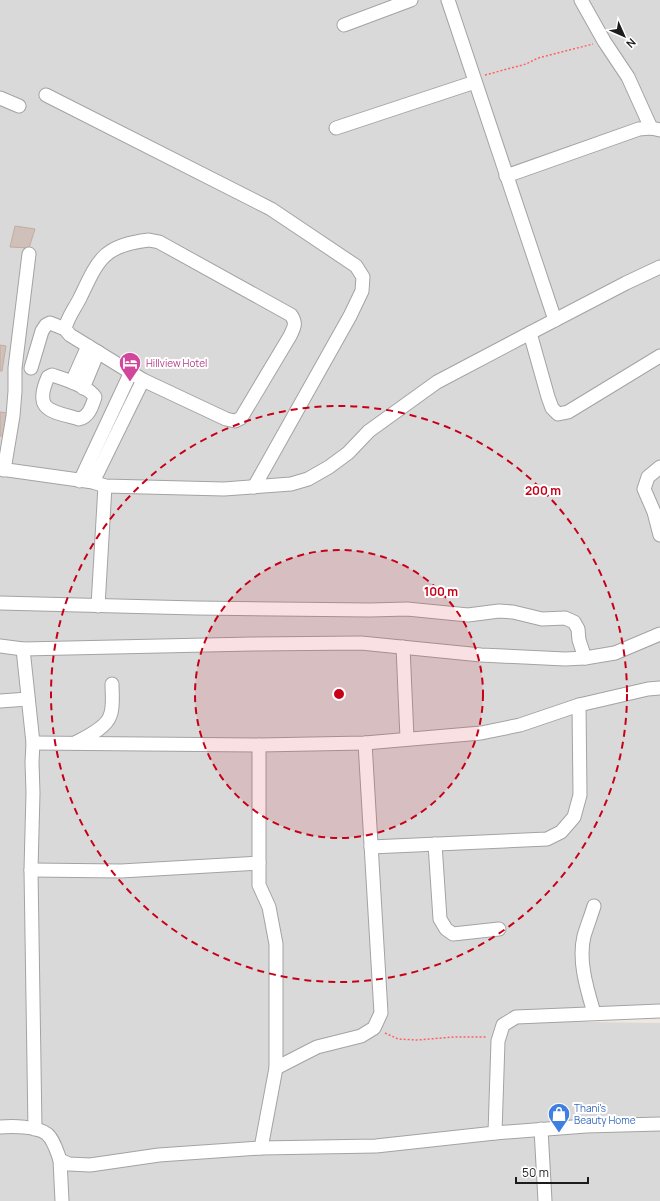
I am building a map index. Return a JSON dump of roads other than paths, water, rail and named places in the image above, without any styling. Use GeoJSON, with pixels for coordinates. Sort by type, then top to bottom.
{"type":"FeatureCollection","features":[{"type":"Feature","properties":{"kind":"street"},"geometry":{"type":"LineString","coordinates":[[344,25],[411,0]]}},
{"type":"Feature","properties":{"kind":"street"},"geometry":{"type":"LineString","coordinates":[[448,0],[555,320]]}},
{"type":"Feature","properties":{"kind":"street"},"geometry":{"type":"LineString","coordinates":[[506,176],[639,129],[656,129],[628,77],[604,41],[581,0]]}},
{"type":"Feature","properties":{"kind":"street"},"geometry":{"type":"LineString","coordinates":[[336,128],[474,80]]}},
{"type":"Feature","properties":{"kind":"street"},"geometry":{"type":"LineString","coordinates":[[46,95],[271,209],[356,266],[363,277],[362,291],[350,316],[254,487]]}},
{"type":"Feature","properties":{"kind":"street"},"geometry":{"type":"LineString","coordinates":[[0,98],[19,106]]}},
{"type":"Feature","properties":{"kind":"street"},"geometry":{"type":"LineString","coordinates":[[31,368],[42,330],[50,323],[65,329],[70,335],[143,380],[226,419],[238,420],[247,409],[290,336],[294,327],[294,320],[291,315],[159,242],[149,240],[136,241],[115,248],[106,254],[94,269],[65,329]]}},
{"type":"Feature","properties":{"kind":"street"},"geometry":{"type":"LineString","coordinates":[[29,254],[15,368],[13,416],[2,469],[99,484],[224,489],[292,484],[308,479],[322,471],[348,452],[376,426],[437,382],[660,267]]}},
{"type":"Feature","properties":{"kind":"street"},"geometry":{"type":"LineString","coordinates":[[530,333],[548,397],[552,408],[558,414],[568,412],[660,356]]}},
{"type":"Feature","properties":{"kind":"street"},"geometry":{"type":"LineString","coordinates":[[77,385],[93,349]]}},
{"type":"Feature","properties":{"kind":"street"},"geometry":{"type":"LineString","coordinates":[[80,481],[131,372]]}},
{"type":"Feature","properties":{"kind":"street"},"geometry":{"type":"LineString","coordinates":[[98,606],[99,484],[143,380]]}},
{"type":"Feature","properties":{"kind":"street"},"geometry":{"type":"LineString","coordinates":[[660,467],[648,477],[644,489],[654,512],[660,535]]}},
{"type":"Feature","properties":{"kind":"street"},"geometry":{"type":"LineString","coordinates":[[0,603],[98,606],[370,610],[407,609],[468,615],[499,611],[513,612],[542,619],[565,618],[574,622],[578,629],[579,640],[585,658]]}},
{"type":"Feature","properties":{"kind":"street"},"geometry":{"type":"LineString","coordinates":[[0,646],[23,649],[252,644],[361,644],[481,655],[565,659],[614,654],[660,634]]}},
{"type":"Feature","properties":{"kind":"street"},"geometry":{"type":"LineString","coordinates":[[565,659],[579,640]]}},
{"type":"Feature","properties":{"kind":"street"},"geometry":{"type":"LineString","coordinates":[[403,648],[407,738]]}},
{"type":"Feature","properties":{"kind":"street"},"geometry":{"type":"LineString","coordinates":[[23,649],[33,743],[31,870],[35,1129]]}},
{"type":"Feature","properties":{"kind":"street"},"geometry":{"type":"LineString","coordinates":[[75,743],[105,724],[110,716],[112,708],[112,684]]}},
{"type":"Feature","properties":{"kind":"street"},"geometry":{"type":"LineString","coordinates":[[33,743],[259,745],[365,743],[407,738],[481,733],[520,725],[579,705],[648,689],[660,688]]}},
{"type":"Feature","properties":{"kind":"street"},"geometry":{"type":"LineString","coordinates":[[0,701],[28,699]]}},
{"type":"Feature","properties":{"kind":"street"},"geometry":{"type":"LineString","coordinates":[[371,847],[547,839],[561,832],[574,817],[580,794],[579,705]]}},
{"type":"Feature","properties":{"kind":"street"},"geometry":{"type":"LineString","coordinates":[[276,1068],[317,1048],[361,1036],[374,1028],[381,1013],[365,743]]}},
{"type":"Feature","properties":{"kind":"street"},"geometry":{"type":"LineString","coordinates":[[259,745],[259,885],[269,907],[276,944],[276,1068],[261,1148]]}},
{"type":"Feature","properties":{"kind":"street"},"geometry":{"type":"LineString","coordinates":[[435,844],[440,918],[446,928],[453,934],[499,929]]}},
{"type":"Feature","properties":{"kind":"street"},"geometry":{"type":"LineString","coordinates":[[31,870],[71,872],[121,871],[259,863]]}},
{"type":"Feature","properties":{"kind":"street"},"geometry":{"type":"LineString","coordinates":[[594,906],[584,937],[582,956],[586,986],[594,1013]]}},
{"type":"Feature","properties":{"kind":"street"},"geometry":{"type":"LineString","coordinates":[[495,1133],[498,1041],[503,1025],[516,1017],[660,1010]]}},
{"type":"Feature","properties":{"kind":"street"},"geometry":{"type":"LineString","coordinates":[[60,1160],[70,1164],[90,1165],[159,1155],[261,1148],[376,1146],[541,1129],[660,1124]]}},
{"type":"Feature","properties":{"kind":"street"},"geometry":{"type":"LineString","coordinates":[[0,1127],[35,1129],[47,1134],[54,1144],[60,1160],[62,1201]]}},
{"type":"Feature","properties":{"kind":"street"},"geometry":{"type":"LineString","coordinates":[[541,1129],[545,1201]]}},
{"type":"Feature","properties":{"kind":"place","name":"Hillview Hotel"},"geometry":{"type":"Point","coordinates":[130,382]}},
{"type":"Feature","properties":{"kind":"place","name":"Thani's Beauty Home"},"geometry":{"type":"Point","coordinates":[559,1134]}}]}
